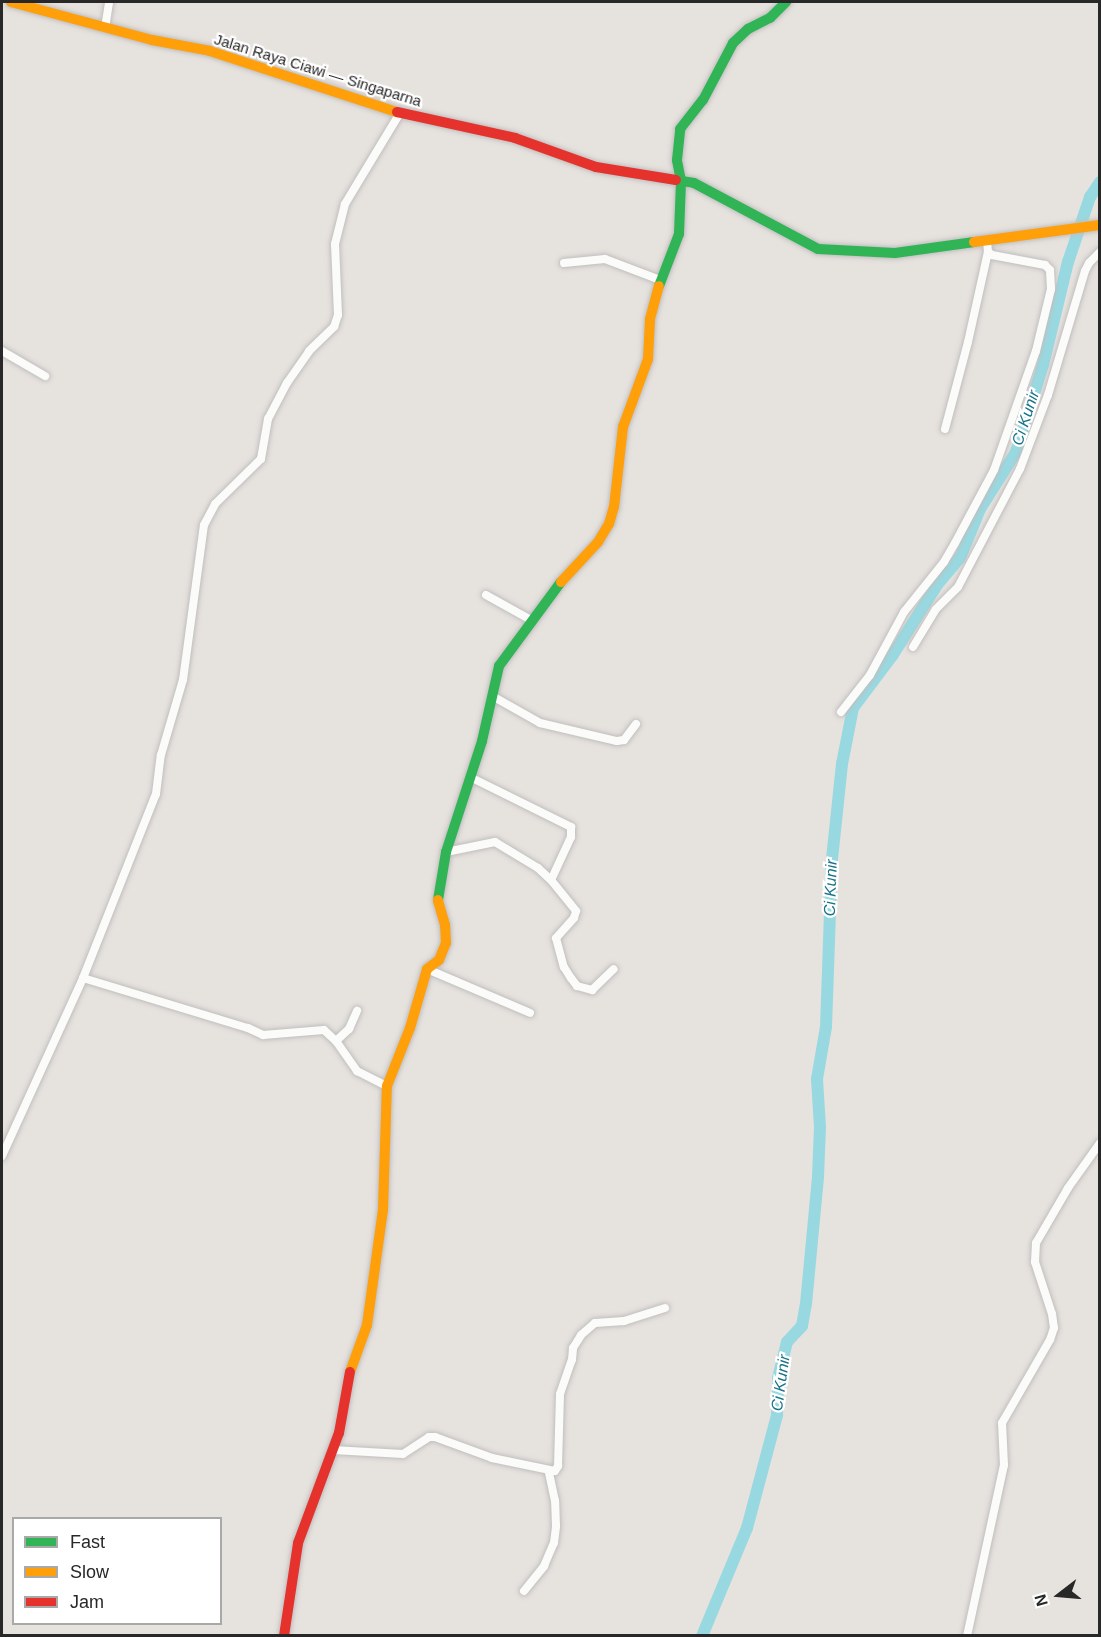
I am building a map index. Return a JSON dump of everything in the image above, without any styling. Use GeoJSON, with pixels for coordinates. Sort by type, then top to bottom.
{"type":"FeatureCollection","features":[{"type":"Feature","properties":{"kind":"street","name":"Jalan Raya Ciawi — Singaparna"},"geometry":{"type":"LineString","coordinates":[[10,2],[152,40],[210,51],[370,104],[400,113],[515,138],[596,167],[681,181],[706,188],[818,249],[895,253],[987,246],[1062,228],[1100,225]]}},
{"type":"Feature","properties":{"kind":"street"},"geometry":{"type":"LineString","coordinates":[[105,28],[109,2]]}},
{"type":"Feature","properties":{"kind":"street"},"geometry":{"type":"LineString","coordinates":[[284,1635],[297,1543],[339,1433],[349,1375],[367,1325],[383,1210],[387,1086],[410,1029],[427,969],[439,960],[446,943],[438,899],[446,852],[494,697],[499,666],[531,620],[571,569],[597,542],[609,524],[614,507],[623,427],[648,358],[650,319],[660,280],[672,256],[679,234],[681,181],[677,160],[680,129],[703,100],[733,43],[748,29],[770,18],[786,2]]}},
{"type":"Feature","properties":{"kind":"street"},"geometry":{"type":"LineString","coordinates":[[2,1156],[83,978],[156,794],[161,755],[183,680],[204,525],[215,504],[261,459],[268,419],[287,382],[309,351],[334,327],[338,315],[335,244],[345,204],[400,113]]}},
{"type":"Feature","properties":{"kind":"street"},"geometry":{"type":"LineString","coordinates":[[945,429],[968,342],[987,246]]}},
{"type":"Feature","properties":{"kind":"street"},"geometry":{"type":"LineString","coordinates":[[841,712],[870,675],[904,612],[944,562],[955,543],[994,470],[1036,351],[1051,290],[1050,270],[1045,265],[1000,258],[987,246]]}},
{"type":"Feature","properties":{"kind":"street"},"geometry":{"type":"LineString","coordinates":[[913,647],[936,609],[958,587],[1020,469],[1048,395],[1085,271],[1089,263],[1100,252]]}},
{"type":"Feature","properties":{"kind":"street"},"geometry":{"type":"LineString","coordinates":[[564,263],[605,259],[660,280]]}},
{"type":"Feature","properties":{"kind":"street"},"geometry":{"type":"LineString","coordinates":[[2,351],[45,376]]}},
{"type":"Feature","properties":{"kind":"street"},"geometry":{"type":"LineString","coordinates":[[486,595],[531,620]]}},
{"type":"Feature","properties":{"kind":"street"},"geometry":{"type":"LineString","coordinates":[[494,697],[540,723],[598,737],[624,740],[636,724]]}},
{"type":"Feature","properties":{"kind":"street"},"geometry":{"type":"LineString","coordinates":[[470,777],[571,827],[571,837],[551,879]]}},
{"type":"Feature","properties":{"kind":"street"},"geometry":{"type":"LineString","coordinates":[[446,852],[495,842],[537,868],[551,879],[576,911],[574,918],[556,938],[564,967],[577,986],[592,990],[614,969]]}},
{"type":"Feature","properties":{"kind":"street"},"geometry":{"type":"LineString","coordinates":[[427,969],[530,1013]]}},
{"type":"Feature","properties":{"kind":"street"},"geometry":{"type":"LineString","coordinates":[[83,978],[248,1028],[263,1035],[324,1030],[336,1041],[357,1071],[387,1086]]}},
{"type":"Feature","properties":{"kind":"street"},"geometry":{"type":"LineString","coordinates":[[336,1041],[349,1029],[357,1011]]}},
{"type":"Feature","properties":{"kind":"street"},"geometry":{"type":"LineString","coordinates":[[967,1635],[1004,1464],[1002,1423],[1050,1340],[1054,1328],[1052,1314],[1035,1262],[1036,1243],[1068,1188],[1100,1143]]}},
{"type":"Feature","properties":{"kind":"street"},"geometry":{"type":"LineString","coordinates":[[333,1450],[403,1454],[429,1437],[435,1437],[492,1458],[549,1472],[555,1471],[558,1466],[560,1394],[572,1360],[573,1348],[581,1335],[595,1323],[624,1321],[665,1308]]}},
{"type":"Feature","properties":{"kind":"street"},"geometry":{"type":"LineString","coordinates":[[524,1591],[544,1566],[554,1543],[555,1507],[549,1472]]}},
{"type":"Feature","properties":{"kind":"waterway","name":"Ci Kunir"},"geometry":{"type":"LineString","coordinates":[[702,1636],[747,1528],[777,1415],[778,1378],[787,1342],[802,1326],[806,1304],[818,1177],[820,1127],[817,1079],[826,1027],[832,859],[842,764],[853,708],[892,656],[937,585],[960,558],[980,509],[1016,452],[1043,365],[1068,262],[1090,197],[1100,182]]}},
{"type":"Feature","properties":{"kind":"traffic: fast"},"geometry":{"type":"LineString","coordinates":[[659,286],[679,234],[681,181],[677,160],[680,129],[703,100],[733,43],[748,29],[770,18],[786,2]]}},
{"type":"Feature","properties":{"kind":"traffic: fast"},"geometry":{"type":"LineString","coordinates":[[676,180],[694,183],[818,249],[895,253],[974,242]]}},
{"type":"Feature","properties":{"kind":"traffic: fast"},"geometry":{"type":"LineString","coordinates":[[438,900],[446,852],[482,741],[499,666],[561,582]]}},
{"type":"Feature","properties":{"kind":"traffic: slow"},"geometry":{"type":"LineString","coordinates":[[11,2],[152,40],[210,51],[397,112]]}},
{"type":"Feature","properties":{"kind":"traffic: slow"},"geometry":{"type":"LineString","coordinates":[[974,242],[1100,225]]}},
{"type":"Feature","properties":{"kind":"traffic: slow"},"geometry":{"type":"LineString","coordinates":[[561,582],[598,542],[609,524],[614,507],[623,427],[648,359],[650,319],[659,286]]}},
{"type":"Feature","properties":{"kind":"traffic: slow"},"geometry":{"type":"LineString","coordinates":[[350,1372],[367,1325],[383,1210],[387,1086],[410,1028],[427,969],[439,960],[446,943],[445,925],[438,900]]}},
{"type":"Feature","properties":{"kind":"traffic: jam"},"geometry":{"type":"LineString","coordinates":[[397,112],[515,138],[596,167],[676,180]]}},
{"type":"Feature","properties":{"kind":"traffic: jam"},"geometry":{"type":"LineString","coordinates":[[284,1636],[298,1543],[339,1433],[350,1372]]}}]}
